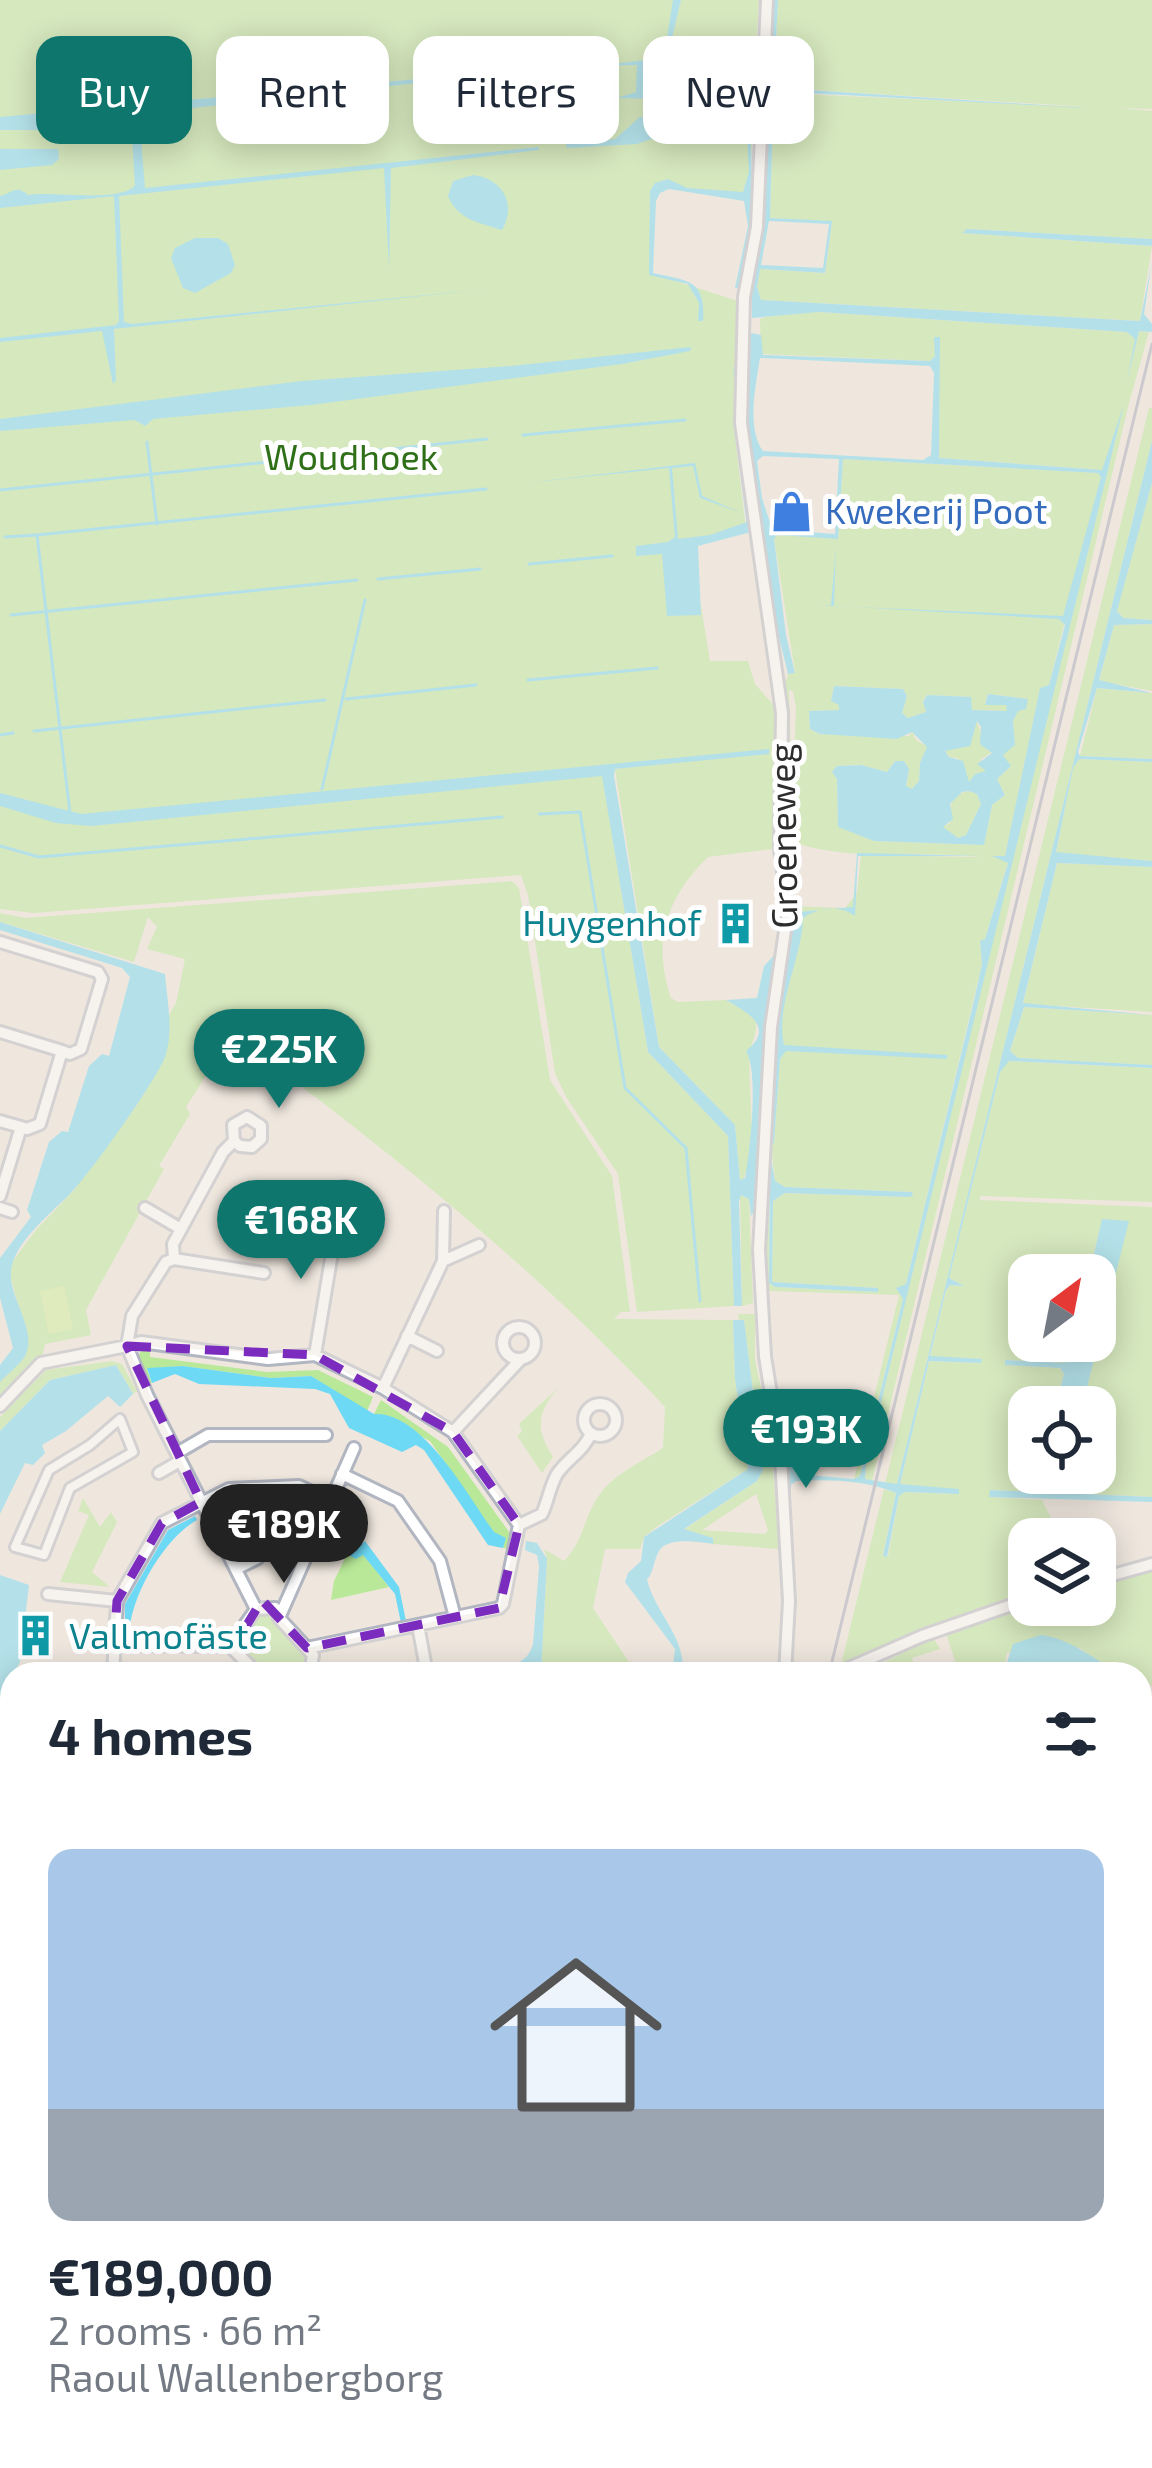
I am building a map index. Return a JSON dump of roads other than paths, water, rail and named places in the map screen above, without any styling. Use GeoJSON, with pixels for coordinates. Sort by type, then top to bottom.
{"type":"FeatureCollection","features":[{"type":"Feature","properties":{"kind":"street","name":"Groeneweg"},"geometry":{"type":"LineString","coordinates":[[767,0],[757,227],[744,297],[741,423],[782,712],[780,849],[788,910],[770,1044],[759,1250],[765,1356],[781,1458],[789,1600],[786,1662]]}},
{"type":"Feature","properties":{"kind":"street"},"geometry":{"type":"LineString","coordinates":[[0,942],[98,972],[102,979],[81,1049],[70,1054],[0,1032]]}},
{"type":"Feature","properties":{"kind":"street"},"geometry":{"type":"LineString","coordinates":[[0,1121],[27,1130],[40,1124],[62,1052]]}},
{"type":"Feature","properties":{"kind":"street"},"geometry":{"type":"LineString","coordinates":[[0,1196],[21,1127]]}},
{"type":"Feature","properties":{"kind":"street"},"geometry":{"type":"LineString","coordinates":[[174,1259],[172,1244],[223,1152],[234,1141]]}},
{"type":"Feature","properties":{"kind":"street"},"geometry":{"type":"LineString","coordinates":[[145,1208],[181,1229]]}},
{"type":"Feature","properties":{"kind":"street"},"geometry":{"type":"LineString","coordinates":[[383,1388],[443,1261],[444,1211]]}},
{"type":"Feature","properties":{"kind":"street"},"geometry":{"type":"LineString","coordinates":[[315,1354],[338,1217]]}},
{"type":"Feature","properties":{"kind":"street"},"geometry":{"type":"LineString","coordinates":[[443,1261],[479,1245]]}},
{"type":"Feature","properties":{"kind":"street"},"geometry":{"type":"LineString","coordinates":[[256,1609],[127,1346],[132,1316],[160,1267],[174,1259],[264,1273]]}},
{"type":"Feature","properties":{"kind":"street"},"geometry":{"type":"LineString","coordinates":[[406,1336],[437,1351]]}},
{"type":"Feature","properties":{"kind":"street"},"geometry":{"type":"LineString","coordinates":[[0,1406],[41,1364],[141,1342],[268,1358],[315,1354],[383,1388],[453,1432],[519,1526],[503,1604],[307,1648]]}},
{"type":"Feature","properties":{"kind":"street"},"geometry":{"type":"LineString","coordinates":[[453,1432],[521,1359]]}},
{"type":"Feature","properties":{"kind":"street"},"geometry":{"type":"LineString","coordinates":[[120,1419],[133,1452],[70,1488],[44,1555],[15,1547],[49,1470],[90,1445],[120,1419]]}},
{"type":"Feature","properties":{"kind":"street"},"geometry":{"type":"LineString","coordinates":[[519,1526],[542,1514],[553,1480],[586,1447],[592,1433]]}},
{"type":"Feature","properties":{"kind":"street"},"geometry":{"type":"LineString","coordinates":[[159,1473],[208,1436],[326,1435]]}},
{"type":"Feature","properties":{"kind":"street"},"geometry":{"type":"LineString","coordinates":[[279,1618],[354,1448]]}},
{"type":"Feature","properties":{"kind":"street"},"geometry":{"type":"LineString","coordinates":[[342,1474],[398,1501],[440,1561],[455,1617]]}},
{"type":"Feature","properties":{"kind":"street"},"geometry":{"type":"LineString","coordinates":[[113,1662],[116,1601],[162,1522],[230,1489],[299,1486],[331,1501]]}},
{"type":"Feature","properties":{"kind":"street"},"geometry":{"type":"LineString","coordinates":[[236,1569],[258,1558]]}},
{"type":"Feature","properties":{"kind":"street"},"geometry":{"type":"LineString","coordinates":[[1116,1574],[1152,1564]]}},
{"type":"Feature","properties":{"kind":"street"},"geometry":{"type":"LineString","coordinates":[[48,1594],[116,1601]]}},
{"type":"Feature","properties":{"kind":"street"},"geometry":{"type":"LineString","coordinates":[[862,1662],[1008,1606]]}},
{"type":"Feature","properties":{"kind":"street"},"geometry":{"type":"LineString","coordinates":[[256,1609],[275,1608],[313,1655],[312,1662]]}},
{"type":"Feature","properties":{"kind":"street"},"geometry":{"type":"LineString","coordinates":[[234,1646],[256,1609]]}},
{"type":"Feature","properties":{"kind":"street"},"geometry":{"type":"LineString","coordinates":[[418,1625],[425,1662]]}},
{"type":"Feature","properties":{"kind":"street"},"geometry":{"type":"LineString","coordinates":[[114,1645],[234,1646]]}},
{"type":"Feature","properties":{"kind":"street"},"geometry":{"type":"LineString","coordinates":[[234,1646],[247,1662]]}},
{"type":"Feature","properties":{"kind":"water"},"geometry":{"type":"Polygon","coordinates":[[[673,0],[681,0],[672,36],[667,36],[673,0]]]}},
{"type":"Feature","properties":{"kind":"water"},"geometry":{"type":"Polygon","coordinates":[[[772,0],[778,0],[776,36],[771,36],[772,0]]]}},
{"type":"Feature","properties":{"kind":"water"},"geometry":{"type":"Polygon","coordinates":[[[643,60],[643,99],[619,98],[636,92],[637,65],[619,63],[643,60]]]}},
{"type":"Feature","properties":{"kind":"water"},"geometry":{"type":"Polygon","coordinates":[[[413,79],[413,83],[389,86],[389,82],[413,79]]]}},
{"type":"Feature","properties":{"kind":"water"},"geometry":{"type":"Polygon","coordinates":[[[814,90],[1089,108],[814,93],[814,90]]]}},
{"type":"Feature","properties":{"kind":"water"},"geometry":{"type":"Polygon","coordinates":[[[216,97],[216,105],[192,108],[192,100],[216,97]]]}},
{"type":"Feature","properties":{"kind":"water"},"geometry":{"type":"Polygon","coordinates":[[[36,114],[36,130],[0,130],[0,117],[36,114]]]}},
{"type":"Feature","properties":{"kind":"water"},"geometry":{"type":"Polygon","coordinates":[[[640,117],[643,142],[637,144],[567,148],[566,144],[619,144],[619,135],[640,117]]]}},
{"type":"Feature","properties":{"kind":"water"},"geometry":{"type":"Polygon","coordinates":[[[132,144],[141,144],[145,188],[539,147],[391,168],[389,269],[384,168],[119,196],[124,322],[487,289],[114,329],[113,384],[102,331],[0,342],[0,338],[119,321],[114,196],[0,208],[0,196],[17,190],[28,195],[114,194],[135,186],[132,144]]]}},
{"type":"Feature","properties":{"kind":"water"},"geometry":{"type":"Polygon","coordinates":[[[751,144],[753,215],[738,288],[748,226],[744,201],[669,189],[656,201],[653,273],[685,281],[698,289],[703,321],[698,321],[699,303],[688,284],[649,275],[650,191],[655,183],[668,179],[687,188],[743,192],[751,144]]]}},
{"type":"Feature","properties":{"kind":"water"},"geometry":{"type":"Polygon","coordinates":[[[767,144],[772,144],[770,218],[832,221],[825,273],[760,269],[761,300],[1140,321],[1152,261],[1144,314],[1152,332],[1139,331],[1127,382],[1135,339],[1127,332],[819,312],[752,318],[752,286],[765,224],[767,144]],[[769,221],[761,265],[823,268],[829,224],[769,221]]]}},
{"type":"Feature","properties":{"kind":"water"},"geometry":{"type":"Polygon","coordinates":[[[0,149],[58,149],[59,159],[52,165],[0,170],[0,149]]]}},
{"type":"Feature","properties":{"kind":"water"},"geometry":{"type":"Polygon","coordinates":[[[473,175],[492,182],[504,194],[508,211],[502,230],[464,215],[452,204],[448,196],[453,181],[473,175]]]}},
{"type":"Feature","properties":{"kind":"water"},"geometry":{"type":"Polygon","coordinates":[[[967,229],[1152,239],[1152,246],[962,233],[967,229]]]}},
{"type":"Feature","properties":{"kind":"water"},"geometry":{"type":"Polygon","coordinates":[[[195,238],[218,238],[228,244],[235,265],[231,273],[195,293],[183,288],[171,258],[175,248],[195,238]]]}},
{"type":"Feature","properties":{"kind":"water"},"geometry":{"type":"Polygon","coordinates":[[[748,335],[761,335],[763,355],[930,361],[935,356],[934,337],[940,337],[939,458],[1102,470],[1124,404],[865,1479],[897,1484],[1152,441],[1152,483],[1117,611],[1123,618],[1152,620],[1152,624],[1114,625],[1099,680],[1152,693],[1097,688],[1078,752],[1080,756],[1152,762],[1079,759],[1073,768],[1056,852],[1152,861],[1152,867],[1057,863],[1023,1003],[1152,1015],[1024,1007],[1010,1051],[1018,1058],[1152,1068],[1009,1061],[1000,1072],[949,1278],[964,1286],[950,1285],[946,1290],[930,1356],[982,1359],[981,1363],[929,1361],[900,1484],[959,1489],[959,1494],[905,1492],[899,1496],[887,1557],[883,1556],[896,1493],[873,1485],[796,1481],[791,1485],[790,1532],[786,1431],[791,1431],[796,1474],[860,1476],[903,1299],[896,1288],[906,1284],[982,964],[980,941],[985,939],[1008,863],[992,856],[1005,856],[1040,688],[1049,685],[1065,625],[1059,619],[850,607],[1063,616],[1101,477],[1098,473],[843,459],[838,539],[777,535],[774,539],[795,673],[788,674],[749,458],[748,335]],[[760,358],[754,418],[763,451],[923,460],[931,455],[934,373],[930,366],[760,358]],[[763,456],[757,461],[772,529],[835,534],[839,459],[763,456]]]}},
{"type":"Feature","properties":{"kind":"water"},"geometry":{"type":"Polygon","coordinates":[[[691,347],[690,351],[622,364],[311,405],[153,419],[145,426],[135,420],[0,431],[0,419],[302,381],[691,347]]]}},
{"type":"Feature","properties":{"kind":"water"},"geometry":{"type":"Polygon","coordinates":[[[695,463],[702,496],[742,513],[700,498],[693,466],[672,468],[678,539],[710,535],[747,522],[751,532],[698,546],[701,615],[667,616],[662,554],[636,556],[636,546],[675,537],[669,468],[526,483],[695,463]]]}},
{"type":"Feature","properties":{"kind":"water"},"geometry":{"type":"Polygon","coordinates":[[[836,547],[834,606],[821,605],[831,605],[836,547]]]}},
{"type":"Feature","properties":{"kind":"water"},"geometry":{"type":"Polygon","coordinates":[[[834,686],[903,689],[907,696],[902,713],[908,718],[926,712],[927,695],[971,697],[972,710],[1007,711],[1006,705],[985,705],[988,694],[1028,699],[1026,709],[1018,711],[1013,721],[1015,745],[1003,755],[1011,766],[997,779],[1005,795],[992,805],[984,845],[874,841],[838,827],[837,779],[832,772],[837,766],[861,765],[887,772],[895,761],[904,761],[909,769],[906,786],[912,789],[919,781],[927,747],[912,732],[897,739],[820,734],[810,729],[809,711],[839,710],[831,701],[834,686]],[[977,721],[970,746],[945,751],[963,761],[969,782],[986,771],[977,764],[992,753],[980,744],[977,721]],[[969,791],[950,804],[953,819],[943,827],[958,838],[966,835],[981,804],[977,794],[969,791]]]}},
{"type":"Feature","properties":{"kind":"water"},"geometry":{"type":"Polygon","coordinates":[[[769,749],[769,754],[615,769],[614,776],[659,1047],[735,1125],[740,1180],[745,1178],[752,1112],[746,1051],[755,1042],[758,1027],[726,1000],[757,998],[764,966],[779,950],[768,1016],[757,1207],[751,1216],[749,1199],[741,1195],[739,1201],[742,1306],[734,1306],[728,1136],[648,1052],[602,776],[91,826],[56,823],[0,806],[0,793],[81,814],[769,749]]]}},
{"type":"Feature","properties":{"kind":"water"},"geometry":{"type":"Polygon","coordinates":[[[857,853],[982,856],[858,856],[855,916],[833,909],[853,907],[857,853]]]}},
{"type":"Feature","properties":{"kind":"water"},"geometry":{"type":"Polygon","coordinates":[[[821,910],[803,918],[783,1014],[784,1045],[947,1055],[947,1059],[786,1051],[780,1059],[774,1143],[769,1145],[775,1024],[794,918],[799,912],[821,910]]]}},
{"type":"Feature","properties":{"kind":"water"},"geometry":{"type":"Polygon","coordinates":[[[0,922],[165,974],[169,1026],[165,1057],[136,1106],[79,1184],[36,1227],[16,1255],[11,1276],[28,1345],[23,1359],[0,1382],[0,1365],[13,1348],[0,1298],[0,1258],[31,1217],[27,1210],[49,1142],[62,1131],[68,1132],[89,1066],[102,1054],[109,1056],[130,977],[122,968],[0,930],[0,922]]]}},
{"type":"Feature","properties":{"kind":"water"},"geometry":{"type":"Polygon","coordinates":[[[770,1152],[775,1181],[785,1187],[912,1192],[907,1197],[785,1193],[773,1201],[772,1282],[878,1288],[878,1292],[769,1283],[770,1152]]]}},
{"type":"Feature","properties":{"kind":"water"},"geometry":{"type":"Polygon","coordinates":[[[1102,1219],[1129,1221],[1116,1272],[1116,1254],[1094,1254],[1102,1219]]]}},
{"type":"Feature","properties":{"kind":"water"},"geometry":{"type":"Polygon","coordinates":[[[733,1320],[744,1320],[763,1470],[757,1481],[684,1529],[713,1538],[713,1544],[674,1542],[658,1553],[647,1580],[680,1648],[682,1662],[673,1662],[675,1649],[625,1582],[641,1561],[644,1537],[748,1469],[735,1379],[733,1320]]]}},
{"type":"Feature","properties":{"kind":"water"},"geometry":{"type":"Polygon","coordinates":[[[1005,1360],[1008,1362],[1093,1362],[1087,1386],[1061,1386],[1064,1374],[1060,1368],[1005,1365],[1005,1360]]]}},
{"type":"Feature","properties":{"kind":"water"},"geometry":{"type":"Polygon","coordinates":[[[116,1365],[133,1394],[120,1407],[108,1396],[42,1445],[45,1453],[33,1465],[25,1463],[0,1514],[0,1431],[50,1380],[116,1365]]]}},
{"type":"Feature","properties":{"kind":"water"},"geometry":{"type":"Polygon","coordinates":[[[183,1366],[271,1378],[311,1376],[374,1414],[409,1426],[443,1459],[494,1532],[506,1538],[503,1548],[488,1545],[424,1450],[416,1445],[402,1452],[349,1428],[330,1394],[315,1389],[199,1384],[175,1374],[152,1383],[147,1368],[183,1366]]]}},
{"type":"Feature","properties":{"kind":"water"},"geometry":{"type":"Polygon","coordinates":[[[990,1490],[1152,1497],[1152,1502],[989,1497],[990,1490]]]}},
{"type":"Feature","properties":{"kind":"water"},"geometry":{"type":"Polygon","coordinates":[[[292,1497],[285,1518],[290,1521],[288,1526],[243,1507],[215,1512],[213,1507],[225,1501],[292,1497]]]}},
{"type":"Feature","properties":{"kind":"water"},"geometry":{"type":"Polygon","coordinates":[[[195,1516],[197,1520],[173,1540],[151,1570],[135,1604],[129,1635],[125,1635],[125,1604],[168,1530],[195,1516]]]}},
{"type":"Feature","properties":{"kind":"water"},"geometry":{"type":"Polygon","coordinates":[[[321,1535],[353,1550],[365,1541],[399,1587],[406,1621],[401,1623],[395,1594],[363,1555],[356,1559],[319,1541],[321,1535]]]}},
{"type":"Feature","properties":{"kind":"water"},"geometry":{"type":"Polygon","coordinates":[[[526,1541],[537,1543],[547,1559],[542,1662],[518,1662],[533,1644],[539,1566],[537,1555],[525,1550],[526,1541]]]}},
{"type":"Feature","properties":{"kind":"water"},"geometry":{"type":"Polygon","coordinates":[[[0,1575],[29,1585],[20,1662],[0,1662],[0,1575]]]}},
{"type":"Feature","properties":{"kind":"water"},"geometry":{"type":"Polygon","coordinates":[[[1041,1635],[1053,1637],[1102,1662],[1007,1662],[1013,1644],[1041,1635]]]}},
{"type":"Feature","properties":{"kind":"waterway"},"geometry":{"type":"LineString","coordinates":[[735,368],[736,396]]}},
{"type":"Feature","properties":{"kind":"waterway"},"geometry":{"type":"LineString","coordinates":[[523,435],[685,420]]}},
{"type":"Feature","properties":{"kind":"waterway"},"geometry":{"type":"LineString","coordinates":[[0,490],[487,439]]}},
{"type":"Feature","properties":{"kind":"waterway"},"geometry":{"type":"LineString","coordinates":[[147,442],[157,524]]}},
{"type":"Feature","properties":{"kind":"waterway"},"geometry":{"type":"LineString","coordinates":[[738,442],[748,524]]}},
{"type":"Feature","properties":{"kind":"waterway"},"geometry":{"type":"LineString","coordinates":[[70,813],[37,535],[486,489]]}},
{"type":"Feature","properties":{"kind":"waterway"},"geometry":{"type":"LineString","coordinates":[[5,537],[37,535]]}},
{"type":"Feature","properties":{"kind":"waterway"},"geometry":{"type":"LineString","coordinates":[[529,564],[612,556]]}},
{"type":"Feature","properties":{"kind":"waterway"},"geometry":{"type":"LineString","coordinates":[[378,579],[480,569]]}},
{"type":"Feature","properties":{"kind":"waterway"},"geometry":{"type":"LineString","coordinates":[[11,615],[357,580]]}},
{"type":"Feature","properties":{"kind":"waterway"},"geometry":{"type":"LineString","coordinates":[[322,789],[365,600]]}},
{"type":"Feature","properties":{"kind":"waterway"},"geometry":{"type":"LineString","coordinates":[[528,680],[657,668]]}},
{"type":"Feature","properties":{"kind":"waterway"},"geometry":{"type":"LineString","coordinates":[[346,699],[476,685]]}},
{"type":"Feature","properties":{"kind":"waterway"},"geometry":{"type":"LineString","coordinates":[[34,731],[325,700]]}},
{"type":"Feature","properties":{"kind":"waterway"},"geometry":{"type":"LineString","coordinates":[[0,735],[13,733]]}},
{"type":"Feature","properties":{"kind":"waterway"},"geometry":{"type":"LineString","coordinates":[[539,814],[580,812],[625,1088],[686,1148],[700,1301]]}},
{"type":"Feature","properties":{"kind":"waterway"},"geometry":{"type":"LineString","coordinates":[[0,846],[39,857],[502,817]]}},
{"type":"Feature","properties":{"kind":"railway"},"geometry":{"type":"LineString","coordinates":[[832,1662],[1152,344]]}},
{"type":"Feature","properties":{"kind":"place","name":"Kwekerij Poot"},"geometry":{"type":"Point","coordinates":[791,511]}},
{"type":"Feature","properties":{"kind":"place","name":"Huygenhof"},"geometry":{"type":"Point","coordinates":[735,923]}},
{"type":"Feature","properties":{"kind":"place","name":"Vallmofäste"},"geometry":{"type":"Point","coordinates":[35,1636]}},
{"type":"Feature","properties":{"kind":"park label","name":"Woudhoek"},"geometry":{"type":"Point","coordinates":[351,457]}}]}
